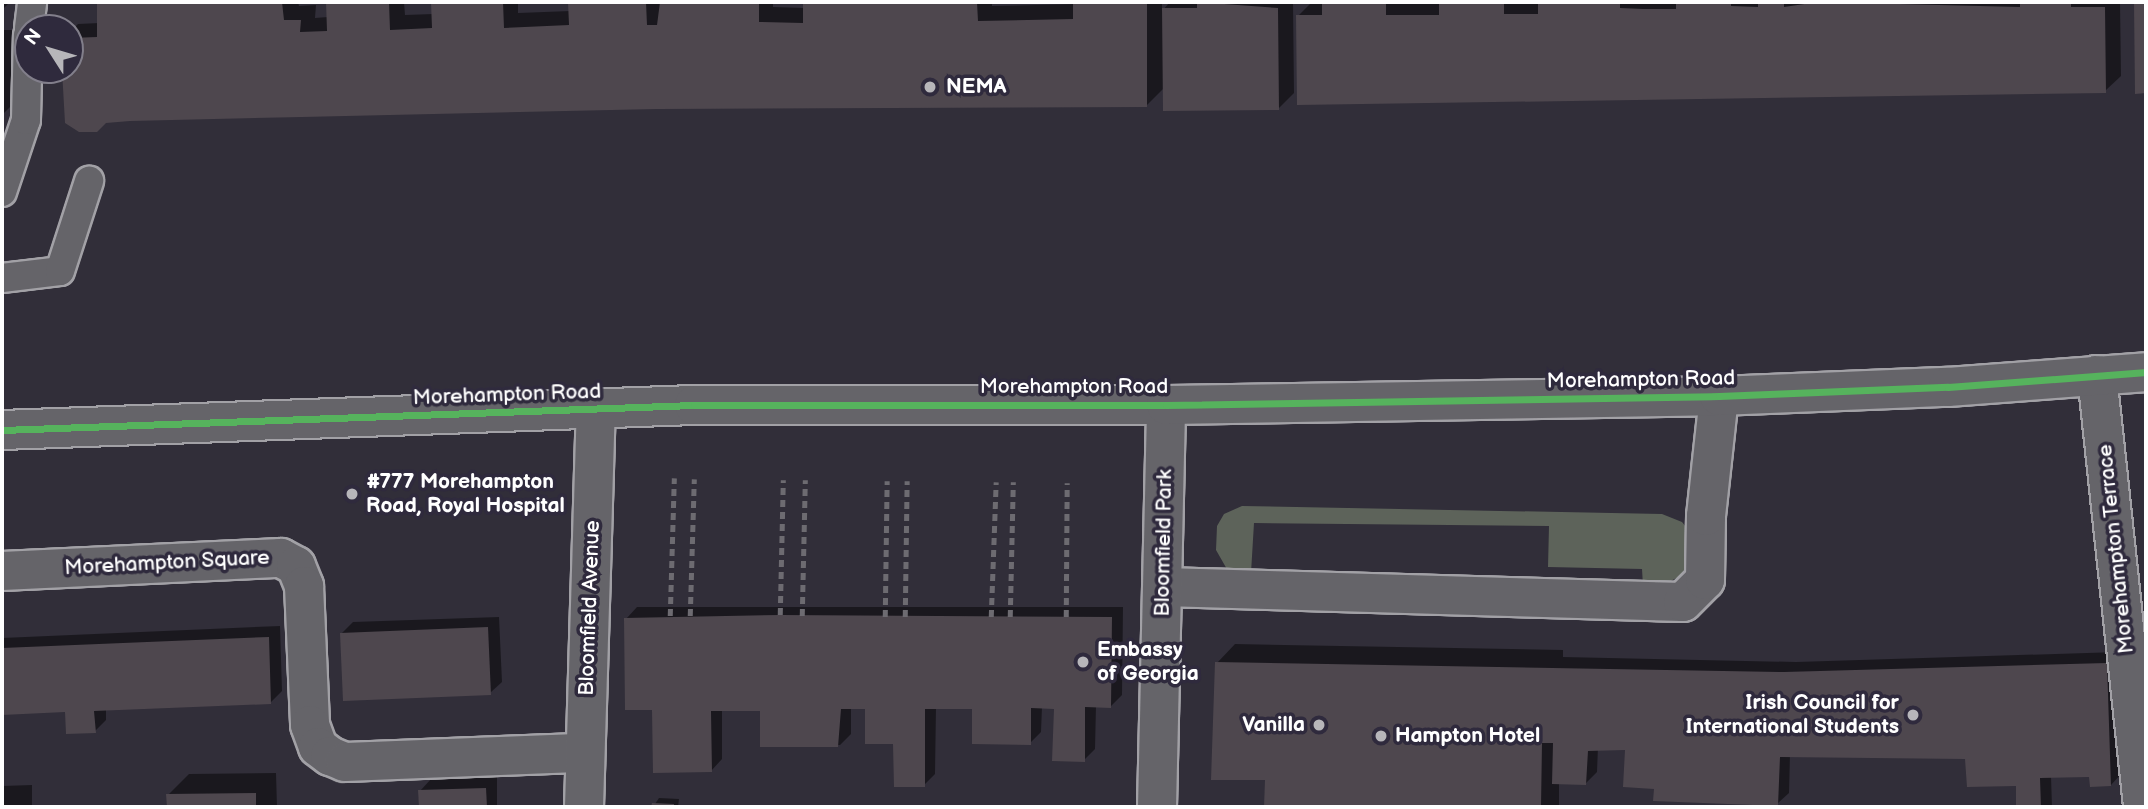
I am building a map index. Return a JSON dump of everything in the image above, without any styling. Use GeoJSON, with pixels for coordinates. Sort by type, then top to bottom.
{"type":"FeatureCollection","features":[{"type":"Feature","properties":{"kind":"street","name":"Morehampton Road"},"geometry":{"type":"LineString","coordinates":[[2,429],[694,405],[1166,405],[1719,396],[1948,387],[2146,372]]}},
{"type":"Feature","properties":{"kind":"street","name":"Morehampton Terrace"},"geometry":{"type":"LineString","coordinates":[[2097,374],[2143,807]]}},
{"type":"Feature","properties":{"kind":"street"},"geometry":{"type":"LineString","coordinates":[[1164,587],[1683,602],[1705,580],[1706,516],[1719,396]]}},
{"type":"Feature","properties":{"kind":"street","name":"Bloomfield Park"},"geometry":{"type":"LineString","coordinates":[[1157,807],[1166,405]]}},
{"type":"Feature","properties":{"kind":"street","name":"Bloomfield Avenue"},"geometry":{"type":"LineString","coordinates":[[584,807],[596,410]]}},
{"type":"Feature","properties":{"kind":"street","name":"Morehampton Square"},"geometry":{"type":"LineString","coordinates":[[2,571],[281,558],[296,566],[304,586],[310,726],[318,747],[330,756],[345,762],[584,753]]}},
{"type":"Feature","properties":{"kind":"lane"},"geometry":{"type":"LineString","coordinates":[[2,191],[26,120],[27,84]]}},
{"type":"Feature","properties":{"kind":"lane"},"geometry":{"type":"LineString","coordinates":[[2,278],[60,271],[89,181]]}},
{"type":"Feature","properties":{"kind":"path"},"geometry":{"type":"LineString","coordinates":[[670,616],[674,478]]}},
{"type":"Feature","properties":{"kind":"path"},"geometry":{"type":"LineString","coordinates":[[690,616],[694,479]]}},
{"type":"Feature","properties":{"kind":"path"},"geometry":{"type":"LineString","coordinates":[[779,615],[783,480]]}},
{"type":"Feature","properties":{"kind":"path"},"geometry":{"type":"LineString","coordinates":[[802,616],[805,480]]}},
{"type":"Feature","properties":{"kind":"path"},"geometry":{"type":"LineString","coordinates":[[885,617],[887,481]]}},
{"type":"Feature","properties":{"kind":"path"},"geometry":{"type":"LineString","coordinates":[[905,617],[907,481]]}},
{"type":"Feature","properties":{"kind":"path"},"geometry":{"type":"LineString","coordinates":[[991,617],[996,482]]}},
{"type":"Feature","properties":{"kind":"path"},"geometry":{"type":"LineString","coordinates":[[1010,617],[1013,482]]}},
{"type":"Feature","properties":{"kind":"path"},"geometry":{"type":"LineString","coordinates":[[1066,617],[1067,483]]}},
{"type":"Feature","properties":{"kind":"shaded area"},"geometry":{"type":"Polygon","coordinates":[[[1242,506],[1662,514],[1682,522],[1690,532],[1686,573],[1663,585],[1643,586],[1642,569],[1548,567],[1549,526],[1254,523],[1251,573],[1228,571],[1216,550],[1217,526],[1224,514],[1242,506]]]}},
{"type":"Feature","properties":{"kind":"building"},"geometry":{"type":"Polygon","coordinates":[[[97,2],[282,2],[284,20],[301,20],[300,32],[327,31],[326,2],[389,2],[390,30],[432,28],[431,2],[503,2],[504,28],[569,25],[568,2],[646,2],[647,25],[657,25],[660,2],[759,2],[759,22],[803,23],[803,2],[977,2],[978,21],[1073,19],[1073,2],[1147,2],[1147,107],[657,109],[130,121],[106,123],[97,132],[79,132],[65,123],[63,84],[84,84],[84,37],[97,37],[97,2]]]}},
{"type":"Feature","properties":{"kind":"building"},"geometry":{"type":"Polygon","coordinates":[[[1197,2],[1278,8],[1279,110],[1163,111],[1162,8],[1197,8],[1197,2]]]}},
{"type":"Feature","properties":{"kind":"building"},"geometry":{"type":"Polygon","coordinates":[[[1322,2],[1386,2],[1386,15],[1439,15],[1439,2],[1504,2],[1504,14],[1538,14],[1538,2],[1620,2],[1620,8],[1676,9],[1676,2],[1731,2],[1731,6],[1758,7],[1758,2],[1784,2],[1784,7],[1818,2],[2020,7],[2020,2],[2071,2],[2071,7],[2105,7],[2106,93],[1297,105],[1296,15],[1322,15],[1322,2]]]}},
{"type":"Feature","properties":{"kind":"building"},"geometry":{"type":"Polygon","coordinates":[[[2134,2],[2146,2],[2146,93],[2135,94],[2134,2]]]}},
{"type":"Feature","properties":{"kind":"building"},"geometry":{"type":"Polygon","coordinates":[[[780,615],[1112,617],[1111,708],[1085,707],[1085,762],[1052,761],[1054,709],[1031,708],[1031,745],[972,744],[972,709],[925,709],[925,787],[894,787],[893,744],[865,744],[865,709],[841,709],[838,747],[760,747],[760,711],[711,711],[712,772],[653,773],[652,710],[625,710],[624,618],[780,615]]]}},
{"type":"Feature","properties":{"kind":"building"},"geometry":{"type":"Polygon","coordinates":[[[488,627],[491,695],[343,701],[340,633],[488,627]]]}},
{"type":"Feature","properties":{"kind":"building"},"geometry":{"type":"Polygon","coordinates":[[[269,637],[271,704],[94,711],[96,733],[66,734],[65,712],[2,715],[2,648],[269,637]]]}},
{"type":"Feature","properties":{"kind":"building"},"geometry":{"type":"Polygon","coordinates":[[[1215,662],[1784,672],[2107,663],[2111,786],[2090,787],[2089,777],[2040,778],[2041,807],[2016,807],[2016,786],[1967,787],[1965,759],[1780,757],[1778,806],[1653,801],[1654,789],[1623,787],[1625,750],[1588,751],[1586,785],[1552,784],[1553,743],[1542,743],[1541,807],[1264,807],[1265,780],[1211,780],[1215,662]]]}},
{"type":"Feature","properties":{"kind":"building"},"geometry":{"type":"Polygon","coordinates":[[[486,788],[487,807],[419,807],[418,790],[486,788]]]}},
{"type":"Feature","properties":{"kind":"building"},"geometry":{"type":"Polygon","coordinates":[[[256,793],[256,807],[167,807],[166,794],[256,793]]]}},
{"type":"Feature","properties":{"kind":"building"},"geometry":{"type":"Polygon","coordinates":[[[652,803],[674,804],[674,807],[651,807],[652,803]]]}},
{"type":"Feature","properties":{"kind":"cycle path"},"geometry":{"type":"LineString","coordinates":[[2,430],[694,405],[1166,405],[1719,396],[1948,387],[2146,372]]}},
{"type":"Feature","properties":{"kind":"place","name":"NEMA"},"geometry":{"type":"Point","coordinates":[930,87]}},
{"type":"Feature","properties":{"kind":"place","name":"#777 Morehampton Road, Royal Hospital"},"geometry":{"type":"Point","coordinates":[352,494]}},
{"type":"Feature","properties":{"kind":"place","name":"Embassy of Georgia"},"geometry":{"type":"Point","coordinates":[1083,662]}},
{"type":"Feature","properties":{"kind":"place","name":"Irish Council for International Students"},"geometry":{"type":"Point","coordinates":[1913,715]}},
{"type":"Feature","properties":{"kind":"place","name":"Vanilla"},"geometry":{"type":"Point","coordinates":[1319,725]}},
{"type":"Feature","properties":{"kind":"place","name":"Hampton Hotel"},"geometry":{"type":"Point","coordinates":[1381,736]}}]}
